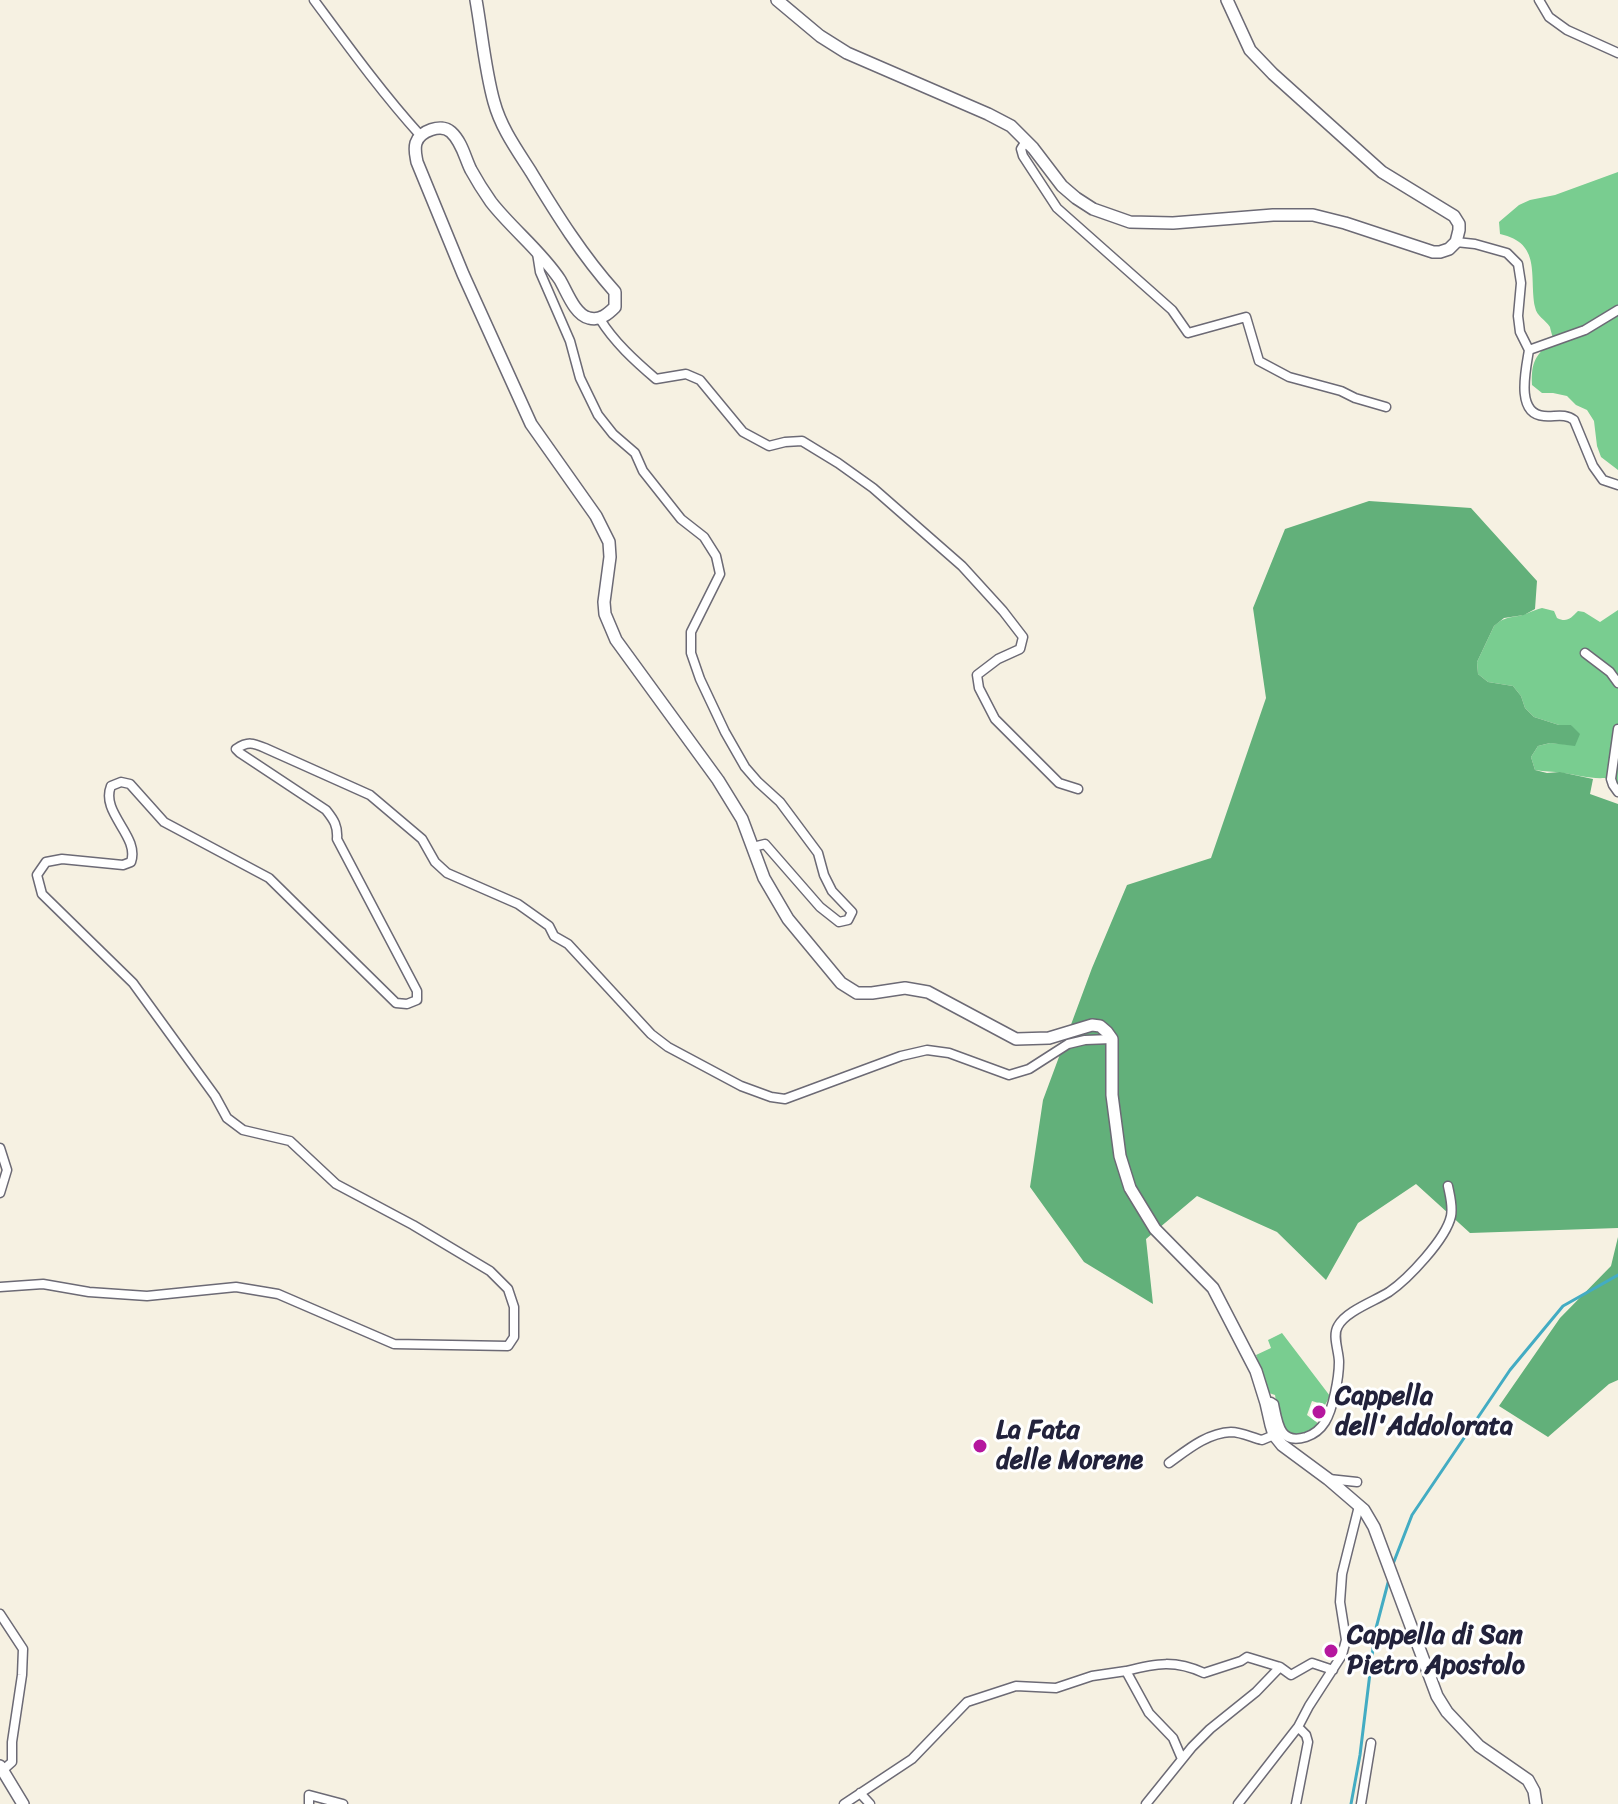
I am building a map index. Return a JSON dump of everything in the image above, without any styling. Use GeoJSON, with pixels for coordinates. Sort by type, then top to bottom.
{"type":"FeatureCollection","features":[{"type":"Feature","properties":{"kind":"street"},"geometry":{"type":"LineString","coordinates":[[314,0],[420,135]]}},
{"type":"Feature","properties":{"kind":"street"},"geometry":{"type":"LineString","coordinates":[[476,0],[491,89],[500,120],[572,239],[615,292],[615,307],[600,319],[587,318],[578,312],[558,277],[491,201],[451,132],[438,128],[420,135],[416,143],[417,162],[463,274],[531,424],[596,516],[609,542],[604,602],[605,614],[616,640],[718,780],[742,819],[764,878],[788,919],[841,983],[857,993],[905,988],[928,992],[1016,1039],[1049,1038],[1092,1025],[1100,1026],[1107,1032],[1112,1039],[1112,1095],[1120,1156],[1130,1188],[1155,1229],[1213,1288],[1256,1371],[1274,1435],[1282,1445],[1364,1510],[1374,1527],[1404,1603],[1430,1679],[1447,1712],[1479,1746],[1528,1780],[1536,1804]]}},
{"type":"Feature","properties":{"kind":"street"},"geometry":{"type":"LineString","coordinates":[[777,0],[820,36],[847,53],[1011,126],[1062,186],[1093,209],[1130,222],[1173,223],[1313,215],[1433,252],[1449,249],[1456,242],[1459,224],[1454,216],[1397,182],[1368,160],[1250,50],[1227,0]]}},
{"type":"Feature","properties":{"kind":"street"},"geometry":{"type":"LineString","coordinates":[[1539,0],[1549,17],[1567,30],[1618,53]]}},
{"type":"Feature","properties":{"kind":"street"},"geometry":{"type":"LineString","coordinates":[[1026,141],[1021,149],[1023,156],[1057,208],[1172,310],[1188,333],[1246,317],[1259,361],[1289,377],[1386,407]]}},
{"type":"Feature","properties":{"kind":"street"},"geometry":{"type":"LineString","coordinates":[[1456,242],[1507,253],[1518,264],[1521,283],[1520,332],[1529,350],[1524,393],[1529,408],[1541,416],[1568,416],[1574,420],[1593,466],[1603,480],[1618,485]]}},
{"type":"Feature","properties":{"kind":"street"},"geometry":{"type":"LineString","coordinates":[[537,251],[540,272],[570,341],[580,378],[598,415],[613,434],[635,453],[643,471],[681,519],[704,537],[716,556],[720,574],[691,632],[691,653],[700,679],[745,767],[780,802],[818,853],[832,891],[852,912],[848,920],[839,922],[820,907],[765,844],[753,847]]}},
{"type":"Feature","properties":{"kind":"street"},"geometry":{"type":"LineString","coordinates":[[1529,350],[1585,330],[1618,310]]}},
{"type":"Feature","properties":{"kind":"street"},"geometry":{"type":"LineString","coordinates":[[600,319],[634,360],[656,379],[686,374],[700,380],[743,432],[769,446],[802,441],[873,488],[962,566],[1023,637],[1020,649],[998,659],[977,675],[979,688],[995,719],[1059,783],[1078,789]]}},
{"type":"Feature","properties":{"kind":"street"},"geometry":{"type":"LineString","coordinates":[[1585,653],[1610,672],[1618,683]]}},
{"type":"Feature","properties":{"kind":"street"},"geometry":{"type":"LineString","coordinates":[[1618,729],[1611,779],[1618,792]]}},
{"type":"Feature","properties":{"kind":"street"},"geometry":{"type":"LineString","coordinates":[[0,1287],[43,1284],[89,1292],[147,1296],[236,1287],[278,1294],[394,1344],[508,1346],[514,1337],[514,1307],[508,1289],[490,1271],[336,1184],[290,1141],[243,1130],[227,1118],[215,1096],[133,983],[42,894],[37,875],[46,862],[62,859],[123,865],[131,862],[131,846],[108,794],[111,786],[121,782],[130,784],[164,822],[269,878],[396,1003],[407,1004],[417,1000],[417,991],[337,839],[338,827],[332,818],[326,810],[240,753],[236,749],[245,743],[251,742],[370,795],[422,839],[435,862],[447,873],[518,904],[549,926],[554,936],[568,944],[651,1034],[668,1047],[741,1086],[771,1097],[785,1099],[901,1056],[927,1050],[949,1053],[1009,1075],[1029,1069],[1068,1044],[1112,1039]]}},
{"type":"Feature","properties":{"kind":"street"},"geometry":{"type":"LineString","coordinates":[[0,1148],[7,1170],[0,1193]]}},
{"type":"Feature","properties":{"kind":"street"},"geometry":{"type":"LineString","coordinates":[[1266,1403],[1274,1404],[1281,1431],[1290,1438],[1310,1436],[1322,1427],[1328,1418],[1337,1381],[1336,1329],[1355,1311],[1391,1290],[1436,1245],[1451,1218],[1448,1186]]}},
{"type":"Feature","properties":{"kind":"street"},"geometry":{"type":"LineString","coordinates":[[1169,1463],[1202,1440],[1225,1433],[1234,1432],[1262,1440],[1274,1435]]}},
{"type":"Feature","properties":{"kind":"street"},"geometry":{"type":"LineString","coordinates":[[1328,1479],[1357,1482]]}},
{"type":"Feature","properties":{"kind":"street"},"geometry":{"type":"LineString","coordinates":[[1238,1804],[1298,1727],[1342,1655],[1346,1640],[1340,1602],[1342,1574],[1359,1506]]}},
{"type":"Feature","properties":{"kind":"street"},"geometry":{"type":"LineString","coordinates":[[0,1614],[23,1649],[12,1762],[1,1768],[23,1804]]}},
{"type":"Feature","properties":{"kind":"street"},"geometry":{"type":"LineString","coordinates":[[844,1804],[912,1759],[967,1702],[1016,1686],[1056,1688],[1092,1676],[1152,1664],[1170,1663],[1204,1673],[1247,1657],[1280,1667],[1291,1675],[1312,1663],[1333,1670]]}},
{"type":"Feature","properties":{"kind":"street"},"geometry":{"type":"LineString","coordinates":[[1146,1804],[1210,1729],[1256,1692],[1280,1667]]}},
{"type":"Feature","properties":{"kind":"street"},"geometry":{"type":"LineString","coordinates":[[1126,1671],[1149,1713],[1173,1738],[1182,1759]]}},
{"type":"Feature","properties":{"kind":"street"},"geometry":{"type":"LineString","coordinates":[[1296,1804],[1308,1742],[1298,1727]]}},
{"type":"Feature","properties":{"kind":"street"},"geometry":{"type":"LineString","coordinates":[[1361,1804],[1371,1743]]}},
{"type":"Feature","properties":{"kind":"street"},"geometry":{"type":"LineString","coordinates":[[860,1793],[870,1804]]}},
{"type":"Feature","properties":{"kind":"street"},"geometry":{"type":"LineString","coordinates":[[309,1804],[309,1795],[343,1804]]}},
{"type":"Feature","properties":{"kind":"green space"},"geometry":{"type":"Polygon","coordinates":[[[1618,172],[1618,470],[1601,457],[1594,421],[1587,410],[1567,396],[1542,393],[1532,385],[1536,359],[1553,338],[1550,327],[1535,307],[1528,253],[1513,238],[1500,234],[1499,222],[1530,200],[1555,195],[1618,172]]]}},
{"type":"Feature","properties":{"kind":"green space"},"geometry":{"type":"Polygon","coordinates":[[[1369,501],[1471,508],[1537,581],[1535,609],[1524,615],[1504,618],[1494,626],[1477,662],[1478,674],[1488,682],[1513,686],[1525,708],[1534,717],[1559,725],[1571,725],[1580,734],[1575,746],[1550,743],[1538,746],[1531,757],[1535,770],[1593,779],[1590,794],[1618,804],[1618,1228],[1470,1233],[1416,1184],[1358,1223],[1326,1280],[1277,1232],[1197,1196],[1146,1239],[1153,1304],[1084,1262],[1030,1187],[1043,1100],[1127,885],[1211,858],[1266,698],[1253,608],[1285,529],[1369,501]]]}},
{"type":"Feature","properties":{"kind":"green space"},"geometry":{"type":"Polygon","coordinates":[[[1542,608],[1554,611],[1557,618],[1564,620],[1578,611],[1600,622],[1618,610],[1618,788],[1605,778],[1535,770],[1531,757],[1538,746],[1550,743],[1575,745],[1571,725],[1559,725],[1534,717],[1525,708],[1513,686],[1488,682],[1478,674],[1477,662],[1494,626],[1507,618],[1542,608]]]}},
{"type":"Feature","properties":{"kind":"green space"},"geometry":{"type":"Polygon","coordinates":[[[1618,1237],[1618,1380],[1609,1384],[1548,1437],[1499,1406],[1560,1318],[1611,1266],[1618,1237]]]}},
{"type":"Feature","properties":{"kind":"green space"},"geometry":{"type":"Polygon","coordinates":[[[1282,1333],[1330,1396],[1325,1405],[1312,1401],[1307,1415],[1319,1424],[1302,1434],[1292,1434],[1282,1425],[1275,1395],[1269,1393],[1256,1355],[1271,1348],[1268,1340],[1282,1333]]]}},
{"type":"Feature","properties":{"kind":"waterway"},"geometry":{"type":"LineString","coordinates":[[1393,1564],[1412,1515],[1510,1370],[1563,1306],[1618,1275]]}},
{"type":"Feature","properties":{"kind":"waterway"},"geometry":{"type":"LineString","coordinates":[[1351,1804],[1375,1632],[1389,1579]]}},
{"type":"Feature","properties":{"kind":"place","name":"Cappella dell'Addolorata"},"geometry":{"type":"Point","coordinates":[1319,1412]}},
{"type":"Feature","properties":{"kind":"place","name":"La Fata delle Morene"},"geometry":{"type":"Point","coordinates":[980,1446]}},
{"type":"Feature","properties":{"kind":"place","name":"Cappella di San Pietro Apostolo"},"geometry":{"type":"Point","coordinates":[1331,1651]}}]}
